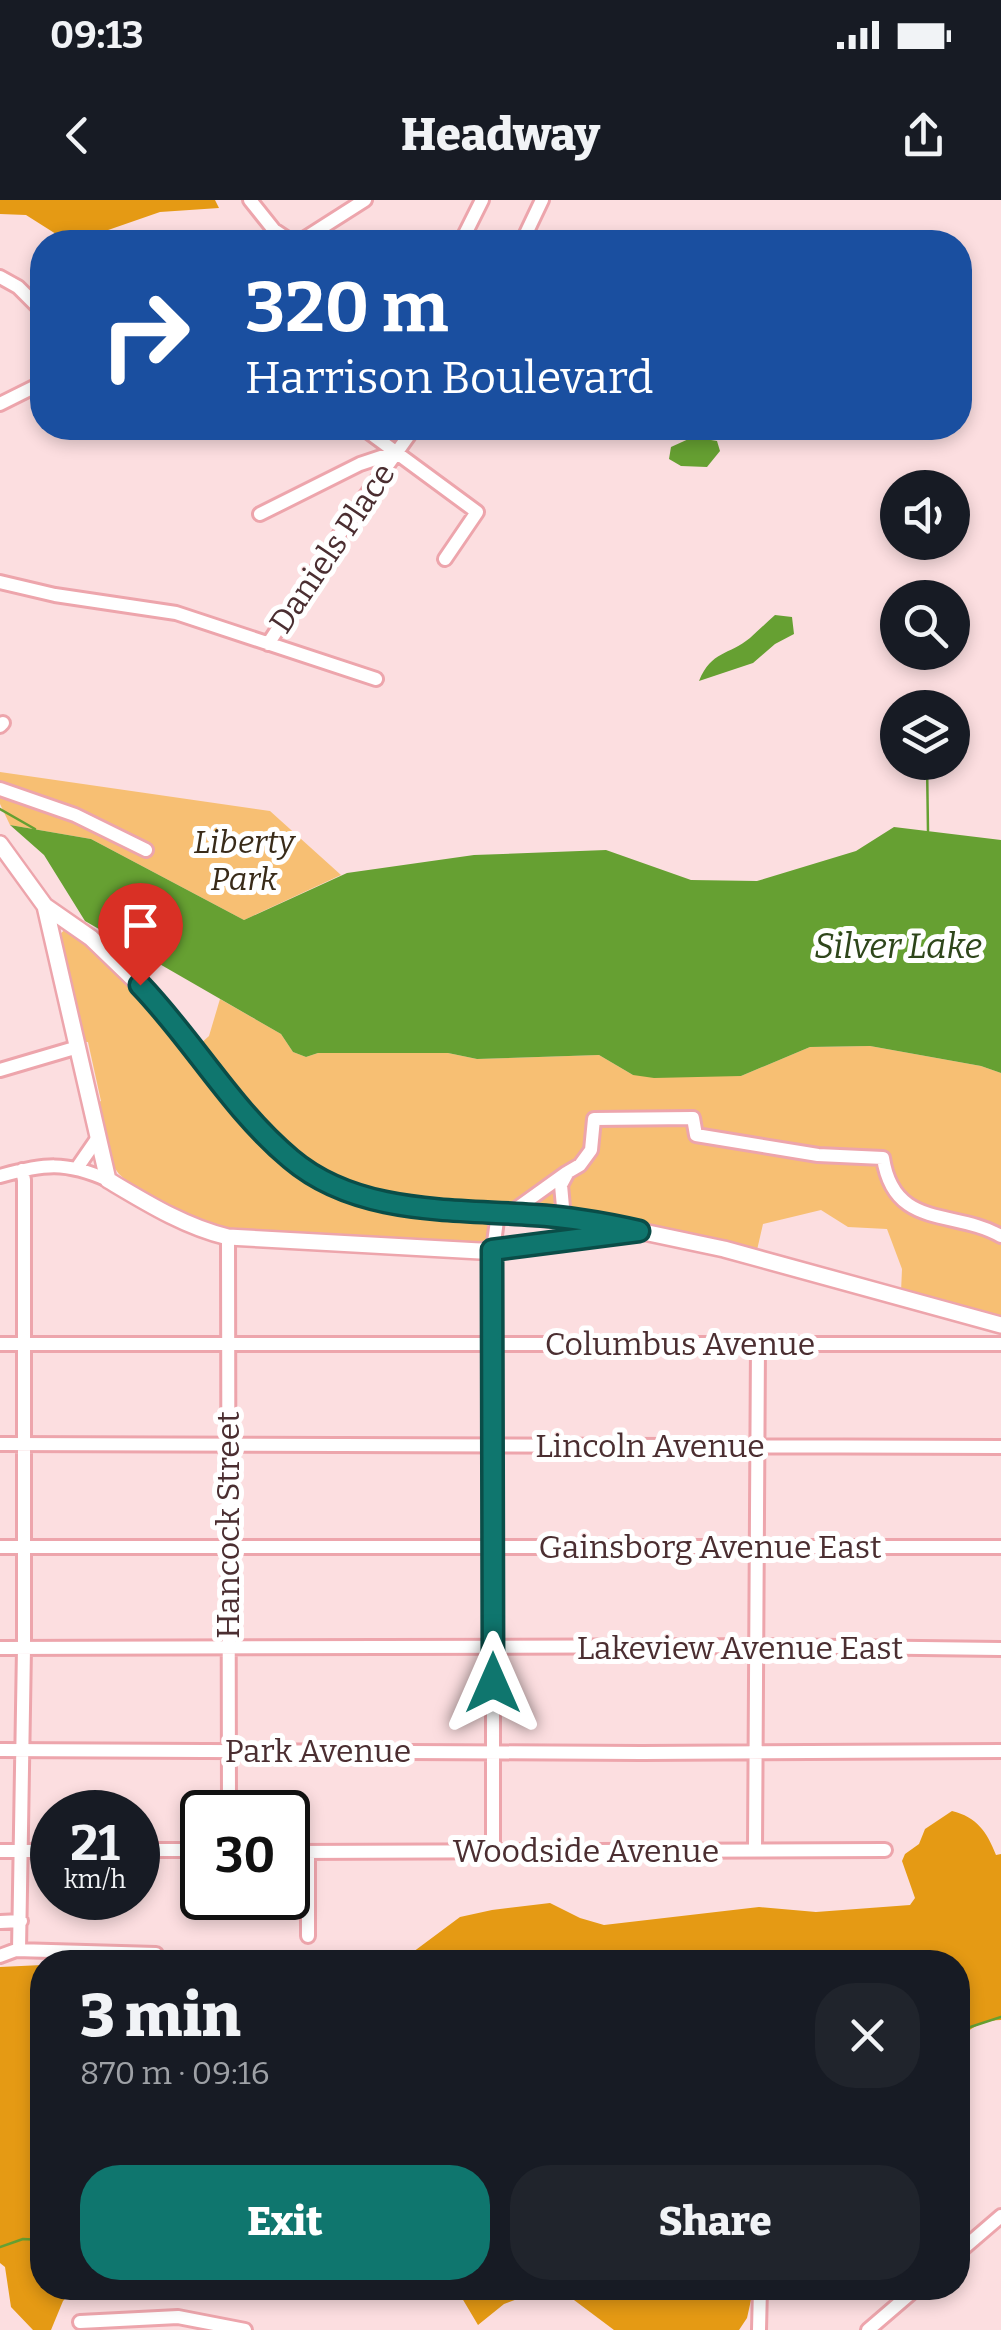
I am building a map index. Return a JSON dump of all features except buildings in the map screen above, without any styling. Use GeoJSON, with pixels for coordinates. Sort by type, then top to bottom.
{"type":"FeatureCollection","features":[{"type":"Feature","properties":{"kind":"main road"},"geometry":{"type":"LineString","coordinates":[[0,844],[45,906],[91,938],[122,966],[173,1022],[248,1117],[301,1168],[337,1188],[386,1202],[564,1218],[639,1231],[724,1249],[1001,1325]]}},
{"type":"Feature","properties":{"kind":"main road"},"geometry":{"type":"LineString","coordinates":[[45,906],[108,1180],[206,1232],[228,1237],[492,1250],[639,1231]]}},
{"type":"Feature","properties":{"kind":"street"},"geometry":{"type":"LineString","coordinates":[[250,200],[274,230]]}},
{"type":"Feature","properties":{"kind":"street"},"geometry":{"type":"LineString","coordinates":[[316,230],[365,200]]}},
{"type":"Feature","properties":{"kind":"street"},"geometry":{"type":"LineString","coordinates":[[468,230],[482,200]]}},
{"type":"Feature","properties":{"kind":"street"},"geometry":{"type":"LineString","coordinates":[[528,230],[542,200]]}},
{"type":"Feature","properties":{"kind":"street"},"geometry":{"type":"LineString","coordinates":[[0,277],[30,299]]}},
{"type":"Feature","properties":{"kind":"street"},"geometry":{"type":"LineString","coordinates":[[0,404],[30,389]]}},
{"type":"Feature","properties":{"kind":"street"},"geometry":{"type":"LineString","coordinates":[[380,440],[477,512],[445,559]]}},
{"type":"Feature","properties":{"kind":"street","name":"Daniels Place"},"geometry":{"type":"LineString","coordinates":[[268,644],[405,440]]}},
{"type":"Feature","properties":{"kind":"street"},"geometry":{"type":"LineString","coordinates":[[260,514],[360,464],[396,452]]}},
{"type":"Feature","properties":{"kind":"street"},"geometry":{"type":"LineString","coordinates":[[0,582],[176,613],[376,678]]}},
{"type":"Feature","properties":{"kind":"street"},"geometry":{"type":"LineString","coordinates":[[0,789],[75,815],[146,850]]}},
{"type":"Feature","properties":{"kind":"street"},"geometry":{"type":"LineString","coordinates":[[0,1070],[78,1047]]}},
{"type":"Feature","properties":{"kind":"street"},"geometry":{"type":"LineString","coordinates":[[493,1852],[492,1250],[503,1214],[580,1165],[591,1150],[594,1119],[693,1118],[696,1135],[818,1155],[884,1158],[893,1190],[906,1204],[922,1213],[1001,1236]]}},
{"type":"Feature","properties":{"kind":"street"},"geometry":{"type":"LineString","coordinates":[[77,1168],[96,1138]]}},
{"type":"Feature","properties":{"kind":"street"},"geometry":{"type":"LineString","coordinates":[[0,1176],[47,1165],[77,1168],[108,1180]]}},
{"type":"Feature","properties":{"kind":"street"},"geometry":{"type":"LineString","coordinates":[[19,1950],[24,1750],[22,1170]]}},
{"type":"Feature","properties":{"kind":"street"},"geometry":{"type":"LineString","coordinates":[[564,1218],[560,1194],[568,1172]]}},
{"type":"Feature","properties":{"kind":"street","name":"Hancock Street"},"geometry":{"type":"LineString","coordinates":[[228,1237],[229,1790]]}},
{"type":"Feature","properties":{"kind":"street","name":"Columbus Avenue"},"geometry":{"type":"LineString","coordinates":[[0,1344],[1001,1344]]}},
{"type":"Feature","properties":{"kind":"street"},"geometry":{"type":"LineString","coordinates":[[755,1850],[758,1344]]}},
{"type":"Feature","properties":{"kind":"street","name":"Lincoln Avenue"},"geometry":{"type":"LineString","coordinates":[[0,1444],[1001,1446]]}},
{"type":"Feature","properties":{"kind":"street","name":"Gainsborg Avenue East"},"geometry":{"type":"LineString","coordinates":[[0,1547],[1001,1547]]}},
{"type":"Feature","properties":{"kind":"street","name":"Lakeview Avenue East"},"geometry":{"type":"LineString","coordinates":[[0,1648],[1001,1649]]}},
{"type":"Feature","properties":{"kind":"street","name":"Park Avenue"},"geometry":{"type":"LineString","coordinates":[[0,1750],[1001,1750]]}},
{"type":"Feature","properties":{"kind":"street","name":"Woodside Avenue"},"geometry":{"type":"LineString","coordinates":[[310,1852],[885,1850]]}},
{"type":"Feature","properties":{"kind":"street"},"geometry":{"type":"LineString","coordinates":[[0,1851],[30,1851]]}},
{"type":"Feature","properties":{"kind":"street"},"geometry":{"type":"LineString","coordinates":[[308,1920],[308,1936]]}},
{"type":"Feature","properties":{"kind":"street"},"geometry":{"type":"LineString","coordinates":[[0,1922],[21,1922]]}},
{"type":"Feature","properties":{"kind":"street"},"geometry":{"type":"LineString","coordinates":[[0,1956],[30,1950]]}},
{"type":"Feature","properties":{"kind":"street"},"geometry":{"type":"LineString","coordinates":[[970,2243],[1001,2216]]}},
{"type":"Feature","properties":{"kind":"street"},"geometry":{"type":"LineString","coordinates":[[759,2330],[760,2300]]}},
{"type":"Feature","properties":{"kind":"street"},"geometry":{"type":"LineString","coordinates":[[868,2330],[903,2300]]}},
{"type":"Feature","properties":{"kind":"street"},"geometry":{"type":"LineString","coordinates":[[80,2322],[149,2316],[245,2330]]}},
{"type":"Feature","properties":{"kind":"green space","name":"Liberty Park"},"geometry":{"type":"Polygon","coordinates":[[[0,772],[270,811],[341,875],[244,920],[91,839],[10,825],[0,804],[0,772]]]}},
{"type":"Feature","properties":{"kind":"green space"},"geometry":{"type":"Polygon","coordinates":[[[68,927],[138,990],[226,1098],[328,1188],[487,1218],[492,1224],[488,1242],[485,1245],[369,1240],[361,1235],[223,1231],[137,1190],[111,1163],[88,1042],[60,934],[68,927]]]}},
{"type":"Feature","properties":{"kind":"green space"},"geometry":{"type":"Polygon","coordinates":[[[220,999],[281,1034],[293,1052],[306,1057],[318,1053],[448,1053],[477,1059],[599,1055],[633,1075],[741,1076],[810,1047],[870,1046],[1001,1073],[1001,1319],[901,1292],[902,1269],[887,1229],[848,1227],[821,1210],[763,1224],[757,1250],[615,1218],[413,1202],[344,1184],[312,1167],[280,1141],[199,1045],[209,1036],[220,999]]]}},
{"type":"Feature","properties":{"kind":"shaded area"},"geometry":{"type":"Polygon","coordinates":[[[0,200],[215,200],[219,208],[160,212],[108,230],[50,230],[26,215],[0,214],[0,200]]]}},
{"type":"Feature","properties":{"kind":"shaded area"},"geometry":{"type":"Polygon","coordinates":[[[952,1811],[975,1821],[996,1855],[1001,1854],[1001,2020],[970,2030],[970,1950],[416,1950],[460,1917],[550,1903],[604,1925],[759,1907],[816,1912],[910,1905],[915,1898],[902,1861],[919,1844],[925,1829],[952,1811]]]}},
{"type":"Feature","properties":{"kind":"shaded area"},"geometry":{"type":"Polygon","coordinates":[[[30,1966],[30,2300],[64,2300],[51,2330],[33,2330],[11,2307],[5,2267],[0,2263],[0,1967],[30,1966]]]}},
{"type":"Feature","properties":{"kind":"shaded area"},"geometry":{"type":"Polygon","coordinates":[[[463,2300],[515,2300],[504,2304],[478,2325],[463,2300]]]}},
{"type":"Feature","properties":{"kind":"shaded area"},"geometry":{"type":"Polygon","coordinates":[[[574,2300],[751,2300],[739,2330],[614,2330],[574,2300]]]}},
{"type":"Feature","properties":{"kind":"water"},"geometry":{"type":"Polygon","coordinates":[[[686,440],[711,440],[717,441],[720,451],[707,467],[681,466],[669,459],[671,447],[686,440]]]}},
{"type":"Feature","properties":{"kind":"water"},"geometry":{"type":"Polygon","coordinates":[[[775,615],[792,617],[794,634],[753,663],[699,681],[709,664],[742,644],[775,615]]]}},
{"type":"Feature","properties":{"kind":"water","name":"Silver Lake"},"geometry":{"type":"Polygon","coordinates":[[[10,825],[91,839],[244,920],[347,873],[474,855],[606,850],[691,880],[757,881],[856,851],[894,827],[1001,840],[1001,1073],[870,1046],[810,1047],[741,1076],[654,1078],[633,1075],[599,1055],[477,1059],[448,1053],[318,1053],[306,1057],[293,1052],[281,1034],[85,921],[44,855],[10,825]]]}},
{"type":"Feature","properties":{"kind":"waterway"},"geometry":{"type":"LineString","coordinates":[[927,780],[928,831]]}},
{"type":"Feature","properties":{"kind":"waterway"},"geometry":{"type":"LineString","coordinates":[[0,809],[35,829]]}},
{"type":"Feature","properties":{"kind":"waterway"},"geometry":{"type":"LineString","coordinates":[[970,2027],[1001,2017]]}},
{"type":"Feature","properties":{"kind":"waterway"},"geometry":{"type":"LineString","coordinates":[[0,2247],[30,2239]]}},
{"type":"Feature","properties":{"kind":"route"},"geometry":{"type":"LineString","coordinates":[[140,985],[268,1138],[301,1168],[337,1188],[424,1208],[564,1218],[639,1231],[492,1250],[493,1683]]}}]}
